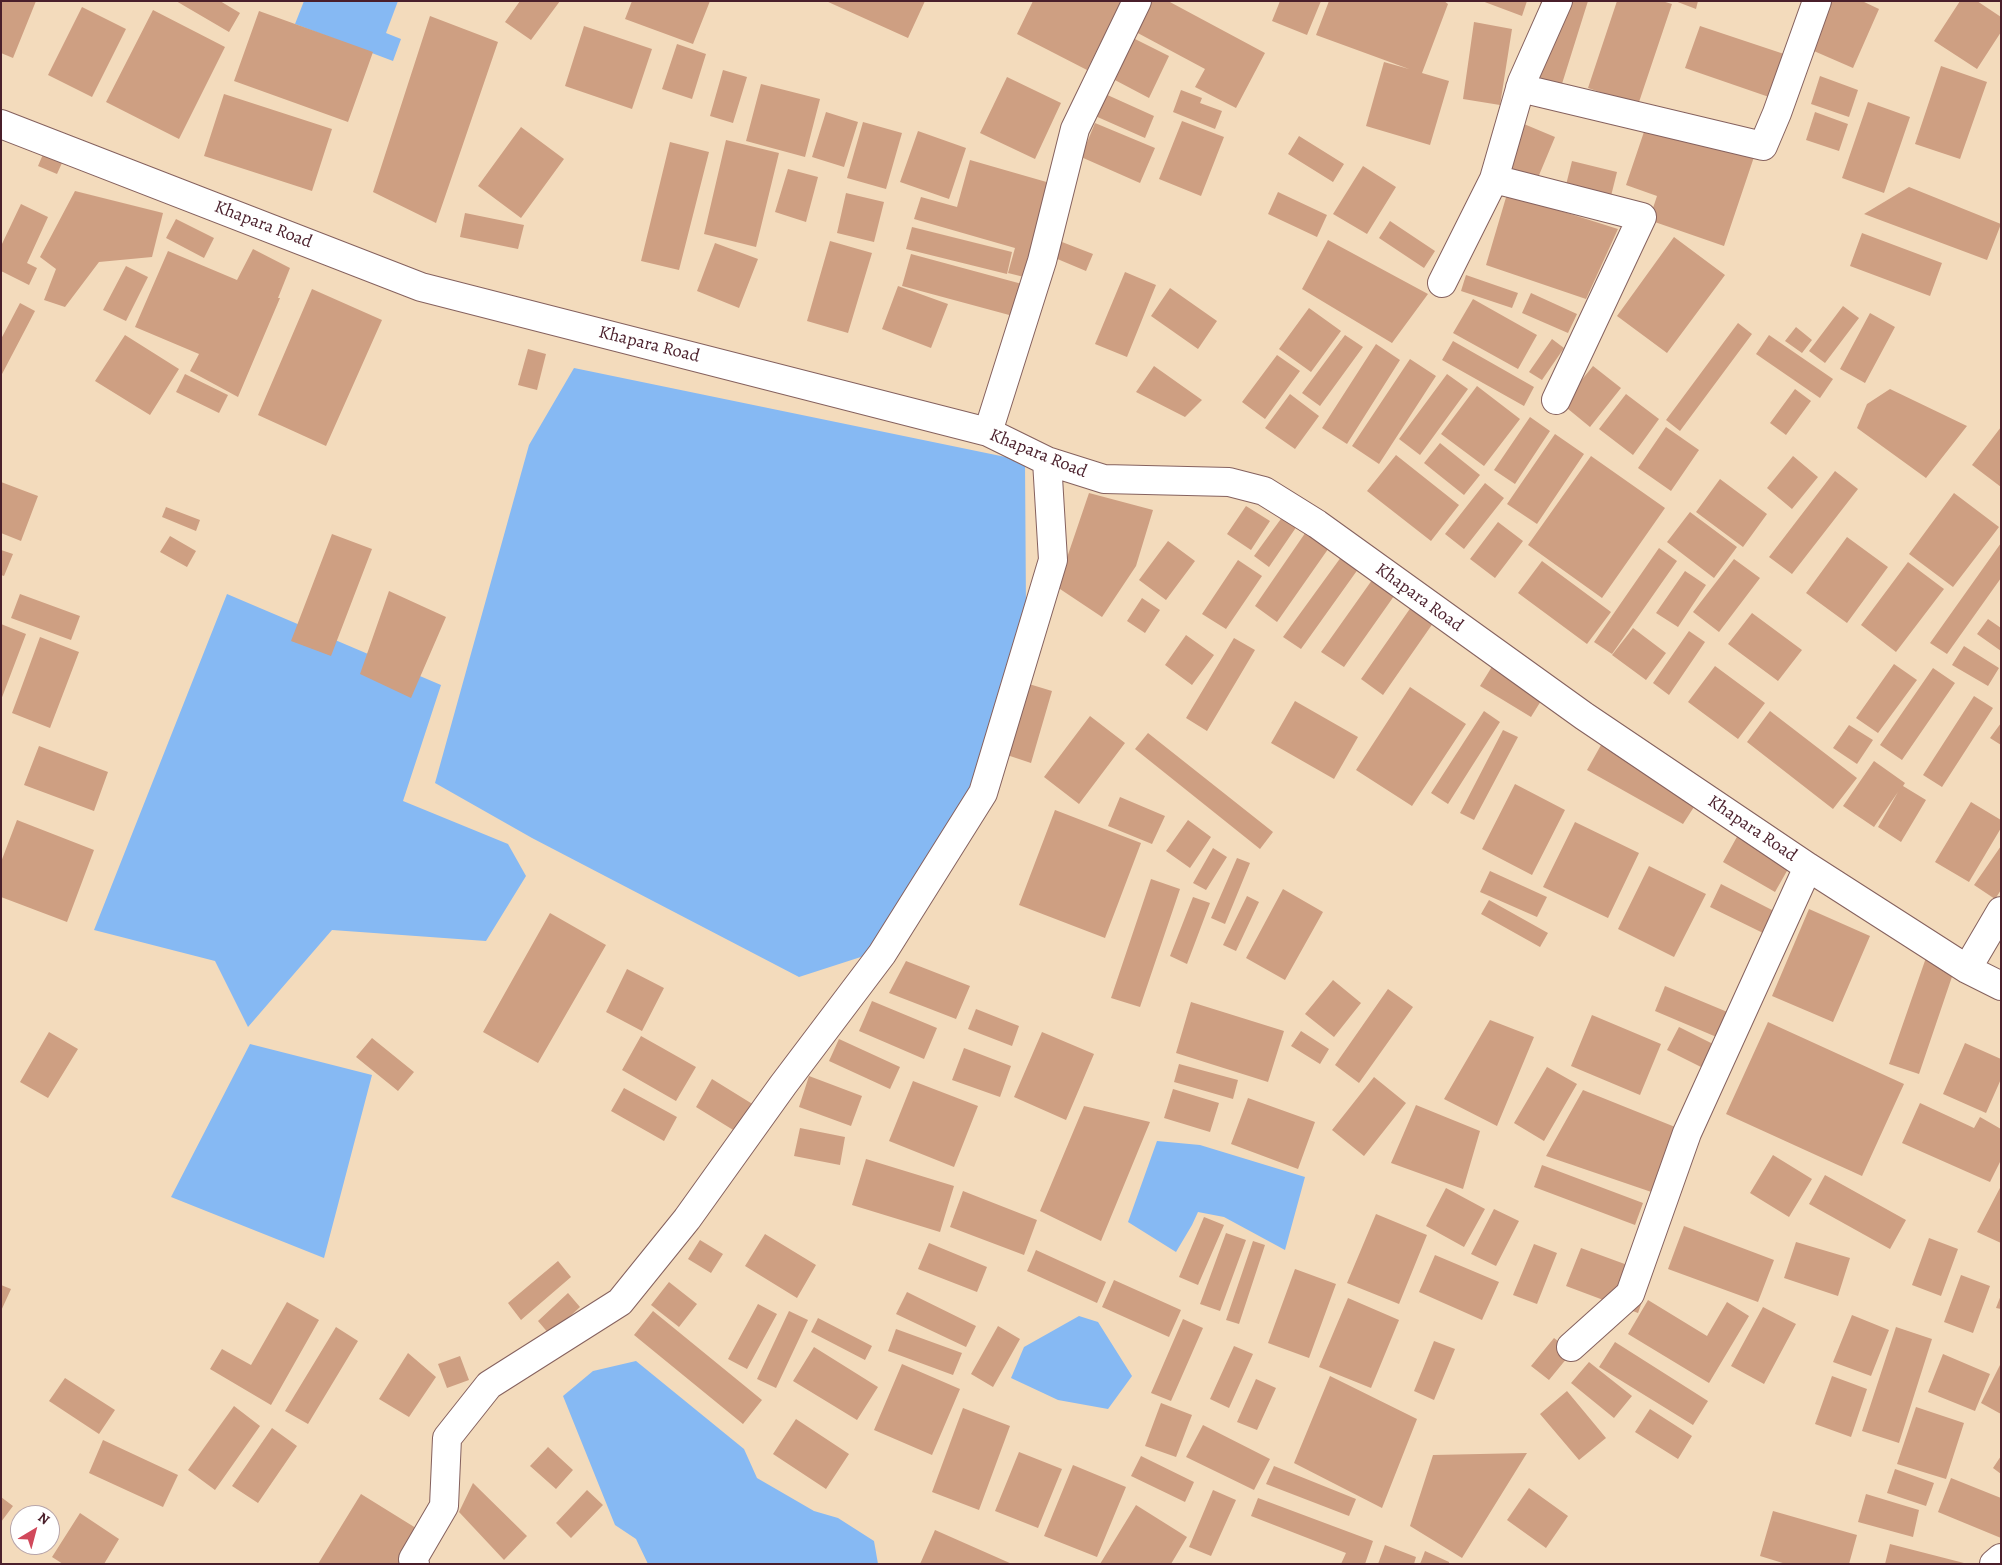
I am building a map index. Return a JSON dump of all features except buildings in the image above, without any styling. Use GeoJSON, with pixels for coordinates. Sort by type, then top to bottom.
{"type":"FeatureCollection","features":[{"type":"Feature","properties":{"kind":"street"},"geometry":{"type":"LineString","coordinates":[[988,432],[1042,261],[1075,129],[1137,1]]}},
{"type":"Feature","properties":{"kind":"street"},"geometry":{"type":"LineString","coordinates":[[1442,283],[1494,179],[1520,88],[1558,1]]}},
{"type":"Feature","properties":{"kind":"street"},"geometry":{"type":"LineString","coordinates":[[1520,88],[1763,146],[1777,113],[1816,1]]}},
{"type":"Feature","properties":{"kind":"street","name":"Khapara Road"},"geometry":{"type":"LineString","coordinates":[[1,124],[421,287],[988,432],[1047,461],[1104,479],[1230,482],[1264,491],[1316,524],[1584,716],[1808,867],[1967,969],[2001,986]]}},
{"type":"Feature","properties":{"kind":"street"},"geometry":{"type":"LineString","coordinates":[[1494,179],[1642,217],[1556,400]]}},
{"type":"Feature","properties":{"kind":"street"},"geometry":{"type":"LineString","coordinates":[[415,1564],[413,1560],[444,1506],[447,1438],[489,1385],[620,1302],[687,1219],[783,1084],[882,954],[982,793],[1053,560],[1047,461]]}},
{"type":"Feature","properties":{"kind":"street"},"geometry":{"type":"LineString","coordinates":[[1570,1347],[1630,1294],[1687,1133],[1808,867]]}},
{"type":"Feature","properties":{"kind":"street"},"geometry":{"type":"LineString","coordinates":[[1967,969],[2001,911]]}},
{"type":"Feature","properties":{"kind":"street"},"geometry":{"type":"LineString","coordinates":[[1994,1564],[2001,1558]]}},
{"type":"Feature","properties":{"kind":"water"},"geometry":{"type":"Polygon","coordinates":[[[304,1],[398,1],[386,33],[401,39],[393,61],[295,24],[304,1]]]}},
{"type":"Feature","properties":{"kind":"water"},"geometry":{"type":"Polygon","coordinates":[[[574,368],[1025,461],[1026,611],[960,818],[867,955],[799,977],[532,838],[435,783],[529,445],[574,368]]]}},
{"type":"Feature","properties":{"kind":"water"},"geometry":{"type":"Polygon","coordinates":[[[227,594],[441,685],[403,801],[508,844],[526,876],[486,941],[332,930],[248,1027],[215,961],[94,930],[227,594]]]}},
{"type":"Feature","properties":{"kind":"water"},"geometry":{"type":"Polygon","coordinates":[[[250,1044],[372,1075],[324,1258],[171,1197],[250,1044]]]}},
{"type":"Feature","properties":{"kind":"water"},"geometry":{"type":"Polygon","coordinates":[[[1157,1141],[1200,1145],[1305,1177],[1285,1250],[1224,1217],[1198,1212],[1176,1252],[1128,1222],[1157,1141]]]}},
{"type":"Feature","properties":{"kind":"water"},"geometry":{"type":"Polygon","coordinates":[[[1079,1316],[1098,1322],[1132,1376],[1108,1409],[1058,1400],[1011,1378],[1024,1347],[1079,1316]]]}},
{"type":"Feature","properties":{"kind":"water"},"geometry":{"type":"Polygon","coordinates":[[[636,1361],[744,1449],[757,1478],[814,1511],[838,1518],[874,1541],[878,1564],[648,1564],[636,1539],[615,1525],[563,1396],[593,1371],[636,1361]]]}}]}
